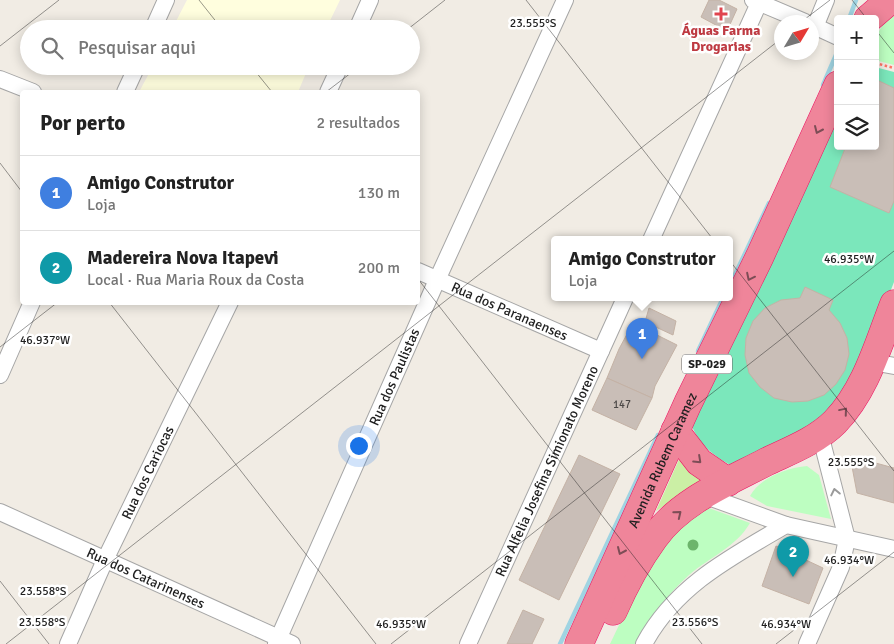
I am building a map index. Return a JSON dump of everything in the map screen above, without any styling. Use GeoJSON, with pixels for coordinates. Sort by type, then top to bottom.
{"type":"FeatureCollection","features":[{"type":"Feature","properties":{"kind":"highway"},"geometry":{"type":"LineString","coordinates":[[870,15],[876,0]]}},
{"type":"Feature","properties":{"kind":"highway"},"geometry":{"type":"LineString","coordinates":[[873,15],[890,0]]}},
{"type":"Feature","properties":{"kind":"highway","name":"Avenida Rubem Caramez"},"geometry":{"type":"LineString","coordinates":[[579,644],[675,431],[760,256],[834,94]]}},
{"type":"Feature","properties":{"kind":"highway","name":"Avenida Rubem Caramez"},"geometry":{"type":"LineString","coordinates":[[598,644],[623,589],[654,537],[674,516],[703,495],[820,434],[847,409],[883,364],[894,304]]}},
{"type":"Feature","properties":{"kind":"highway"},"geometry":{"type":"LineString","coordinates":[[675,431],[692,455],[728,482]]}},
{"type":"Feature","properties":{"kind":"street"},"geometry":{"type":"LineString","coordinates":[[157,20],[166,0]]}},
{"type":"Feature","properties":{"kind":"street"},"geometry":{"type":"LineString","coordinates":[[361,20],[370,0]]}},
{"type":"Feature","properties":{"kind":"street","name":"Rua dos Paulistas"},"geometry":{"type":"LineString","coordinates":[[282,642],[436,280],[565,0]]}},
{"type":"Feature","properties":{"kind":"street"},"geometry":{"type":"LineString","coordinates":[[817,15],[826,0]]}},
{"type":"Feature","properties":{"kind":"street"},"geometry":{"type":"LineString","coordinates":[[653,236],[756,1],[788,15]]}},
{"type":"Feature","properties":{"kind":"street"},"geometry":{"type":"LineString","coordinates":[[819,29],[834,35]]}},
{"type":"Feature","properties":{"kind":"street"},"geometry":{"type":"LineString","coordinates":[[126,90],[133,75]]}},
{"type":"Feature","properties":{"kind":"street"},"geometry":{"type":"LineString","coordinates":[[329,90],[336,75]]}},
{"type":"Feature","properties":{"kind":"street"},"geometry":{"type":"LineString","coordinates":[[0,79],[28,90]]}},
{"type":"Feature","properties":{"kind":"street","name":"Rua dos Paranaenses"},"geometry":{"type":"LineString","coordinates":[[420,272],[601,352]]}},
{"type":"Feature","properties":{"kind":"street","name":"Rua Alfelia Josefina Simionato Moreno"},"geometry":{"type":"LineString","coordinates":[[468,644],[624,301]]}},
{"type":"Feature","properties":{"kind":"street"},"geometry":{"type":"LineString","coordinates":[[0,376],[31,305]]}},
{"type":"Feature","properties":{"kind":"street","name":"Rua dos Cariocas"},"geometry":{"type":"LineString","coordinates":[[68,644],[105,560],[229,305]]}},
{"type":"Feature","properties":{"kind":"street"},"geometry":{"type":"LineString","coordinates":[[808,644],[841,567],[847,539],[820,434]]}},
{"type":"Feature","properties":{"kind":"street"},"geometry":{"type":"LineString","coordinates":[[703,495],[786,525],[894,549]]}},
{"type":"Feature","properties":{"kind":"street","name":"Rua dos Catarinenses"},"geometry":{"type":"LineString","coordinates":[[0,512],[282,642]]}},
{"type":"Feature","properties":{"kind":"street"},"geometry":{"type":"LineString","coordinates":[[644,644],[665,612],[684,592],[734,555],[786,525]]}},
{"type":"Feature","properties":{"kind":"path"},"geometry":{"type":"LineString","coordinates":[[879,64],[894,68]]}},
{"type":"Feature","properties":{"kind":"shaded area"},"geometry":{"type":"Polygon","coordinates":[[[187,0],[340,0],[330,20],[177,20],[187,0]]]}},
{"type":"Feature","properties":{"kind":"shaded area"},"geometry":{"type":"Polygon","coordinates":[[[148,75],[305,75],[299,90],[140,90],[148,75]]]}},
{"type":"Feature","properties":{"kind":"green space"},"geometry":{"type":"Polygon","coordinates":[[[894,6],[894,65],[879,61],[879,31],[894,6]]]}},
{"type":"Feature","properties":{"kind":"green space"},"geometry":{"type":"Polygon","coordinates":[[[879,68],[894,72],[894,282],[866,354],[822,421],[737,469],[710,451],[699,439],[691,424],[834,123],[834,150],[879,150],[879,68]]]}},
{"type":"Feature","properties":{"kind":"green space"},"geometry":{"type":"Polygon","coordinates":[[[681,455],[705,479],[656,511],[681,455]]]}},
{"type":"Feature","properties":{"kind":"green space"},"geometry":{"type":"Polygon","coordinates":[[[807,466],[819,475],[831,519],[767,506],[750,496],[760,484],[774,475],[807,466]]]}},
{"type":"Feature","properties":{"kind":"green space"},"geometry":{"type":"Polygon","coordinates":[[[706,507],[750,523],[738,539],[681,582],[660,607],[635,644],[610,644],[642,579],[662,547],[683,522],[706,507]]]}},
{"type":"Feature","properties":{"kind":"building"},"geometry":{"type":"Polygon","coordinates":[[[709,0],[719,0],[737,9],[727,31],[701,17],[709,0]]]}},
{"type":"Feature","properties":{"kind":"building"},"geometry":{"type":"Polygon","coordinates":[[[879,81],[894,88],[894,201],[889,213],[830,187],[844,150],[879,150],[879,81]]]}},
{"type":"Feature","properties":{"kind":"building"},"geometry":{"type":"Polygon","coordinates":[[[805,287],[833,300],[829,310],[840,323],[847,338],[849,354],[845,370],[836,384],[824,395],[808,401],[792,402],[774,398],[760,387],[749,373],[745,355],[746,338],[753,321],[765,308],[781,300],[800,298],[805,287]]]}},
{"type":"Feature","properties":{"kind":"building"},"geometry":{"type":"Polygon","coordinates":[[[649,308],[676,321],[673,335],[645,322],[649,308]]]}},
{"type":"Feature","properties":{"kind":"building"},"geometry":{"type":"Polygon","coordinates":[[[633,323],[677,345],[655,386],[652,398],[607,378],[619,349],[633,323]]]}},
{"type":"Feature","properties":{"kind":"building"},"geometry":{"type":"Polygon","coordinates":[[[607,378],[652,398],[636,430],[592,410],[607,378]]]}},
{"type":"Feature","properties":{"kind":"building"},"geometry":{"type":"Polygon","coordinates":[[[579,455],[620,474],[559,600],[519,580],[579,455]]]}},
{"type":"Feature","properties":{"kind":"building"},"geometry":{"type":"Polygon","coordinates":[[[850,456],[894,468],[894,503],[857,493],[850,456]]]}},
{"type":"Feature","properties":{"kind":"building"},"geometry":{"type":"Polygon","coordinates":[[[776,546],[823,568],[809,604],[762,586],[776,546]]]}},
{"type":"Feature","properties":{"kind":"building"},"geometry":{"type":"Polygon","coordinates":[[[523,610],[544,619],[532,644],[507,644],[523,610]]]}},
{"type":"Feature","properties":{"kind":"waterway"},"geometry":{"type":"LineString","coordinates":[[850,15],[856,0]]}},
{"type":"Feature","properties":{"kind":"waterway"},"geometry":{"type":"LineString","coordinates":[[823,85],[834,60]]}},
{"type":"Feature","properties":{"kind":"waterway"},"geometry":{"type":"LineString","coordinates":[[733,279],[769,203]]}},
{"type":"Feature","properties":{"kind":"waterway"},"geometry":{"type":"LineString","coordinates":[[698,351],[722,301]]}},
{"type":"Feature","properties":{"kind":"waterway"},"geometry":{"type":"LineString","coordinates":[[560,644],[658,435]]}},
{"type":"Feature","properties":{"kind":"place","name":"Águas Farma Drogarias"},"geometry":{"type":"Point","coordinates":[721,14]}},
{"type":"Feature","properties":{"kind":"place","name":"Amigo Construtor"},"geometry":{"type":"Point","coordinates":[642,359]}},
{"type":"Feature","properties":{"kind":"place","name":"Madereira Nova Itapevi"},"geometry":{"type":"Point","coordinates":[793,577]}}]}
